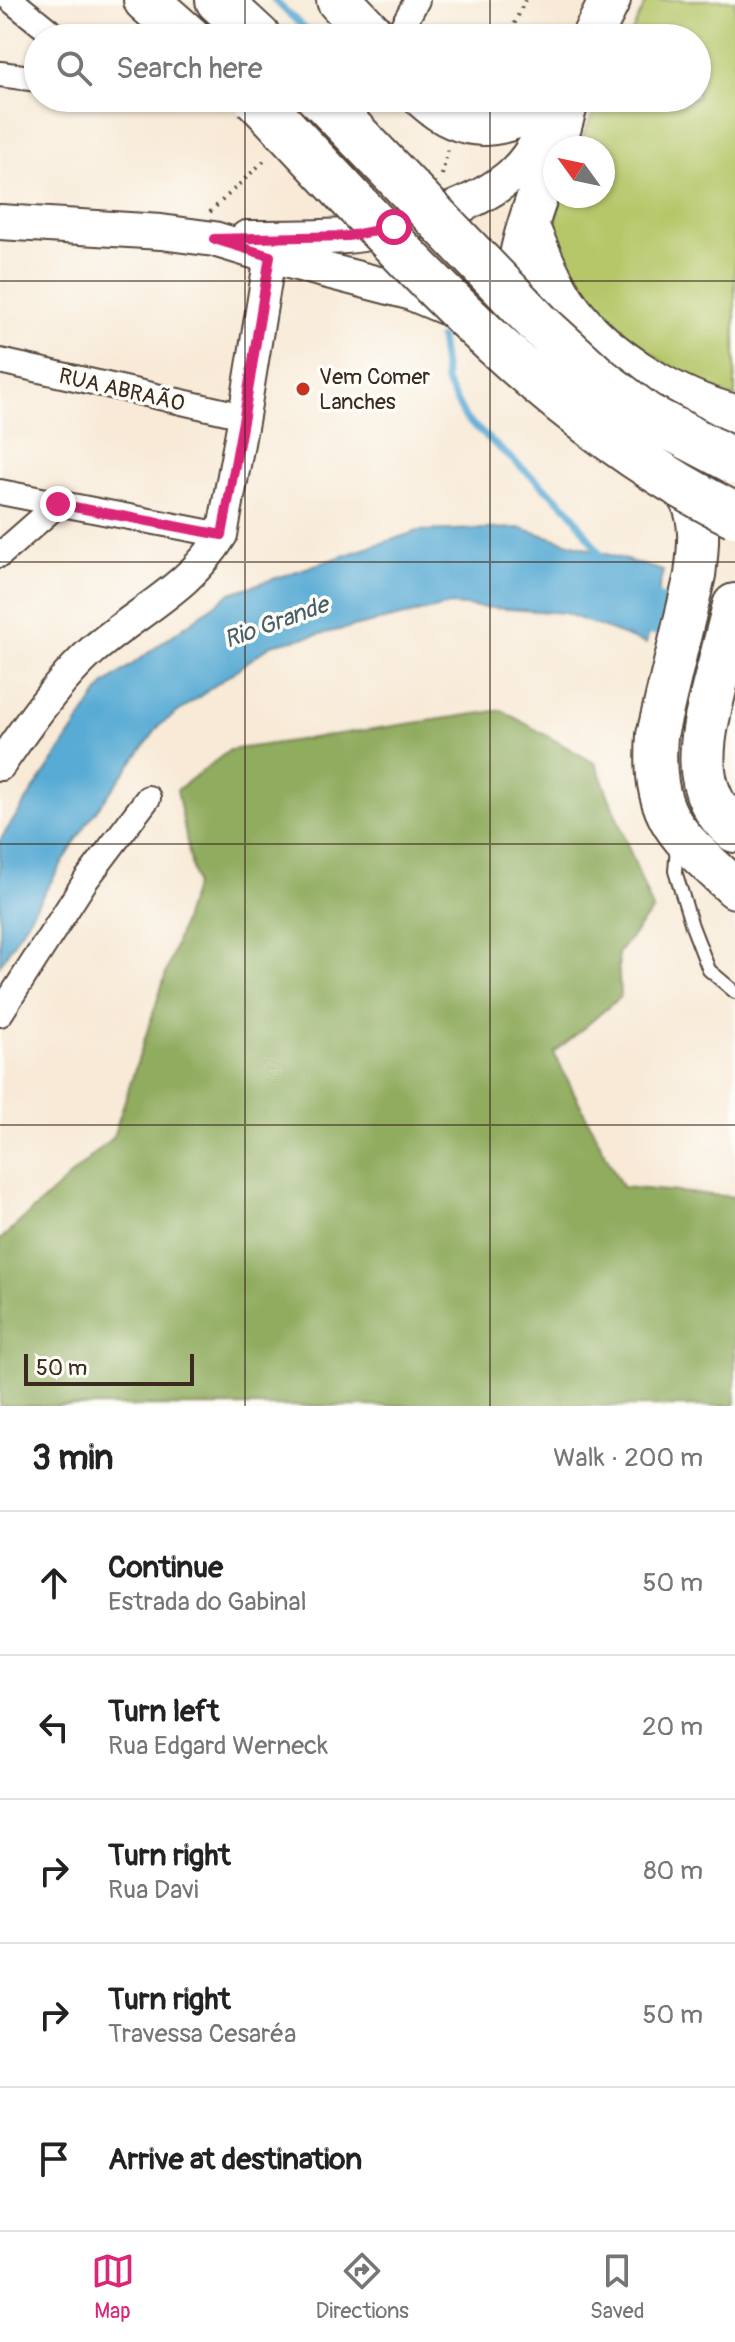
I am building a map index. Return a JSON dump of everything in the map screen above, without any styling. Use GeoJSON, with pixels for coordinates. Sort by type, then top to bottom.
{"type":"FeatureCollection","features":[{"type":"Feature","properties":{"kind":"highway"},"geometry":{"type":"LineString","coordinates":[[146,0],[173,24]]}},
{"type":"Feature","properties":{"kind":"highway"},"geometry":{"type":"LineString","coordinates":[[218,0],[244,24]]}},
{"type":"Feature","properties":{"kind":"highway"},"geometry":{"type":"LineString","coordinates":[[598,24],[610,0]]}},
{"type":"Feature","properties":{"kind":"highway"},"geometry":{"type":"LineString","coordinates":[[270,112],[496,345],[574,413],[638,461],[735,515]]}},
{"type":"Feature","properties":{"kind":"highway"},"geometry":{"type":"LineString","coordinates":[[335,112],[540,325],[599,379],[646,415],[735,462]]}},
{"type":"Feature","properties":{"kind":"highway"},"geometry":{"type":"LineString","coordinates":[[445,112],[469,122],[485,123],[510,121],[526,112]]}},
{"type":"Feature","properties":{"kind":"highway"},"geometry":{"type":"LineString","coordinates":[[558,136],[565,112]]}},
{"type":"Feature","properties":{"kind":"highway"},"geometry":{"type":"LineString","coordinates":[[543,182],[528,225],[517,276],[517,310],[525,333],[542,362],[649,454],[689,498],[697,520],[696,561],[657,735],[658,788],[666,814],[679,836],[735,888]]}},
{"type":"Feature","properties":{"kind":"highway"},"geometry":{"type":"LineString","coordinates":[[528,225],[548,271],[571,310],[610,349],[661,387],[735,415]]}},
{"type":"Feature","properties":{"kind":"highway"},"geometry":{"type":"LineString","coordinates":[[723,816],[702,764],[702,736],[735,606]]}},
{"type":"Feature","properties":{"kind":"main road"},"geometry":{"type":"LineString","coordinates":[[0,222],[161,232],[214,239],[348,236],[394,227],[482,195],[510,177],[533,150],[553,112]]}},
{"type":"Feature","properties":{"kind":"main road"},"geometry":{"type":"LineString","coordinates":[[214,239],[409,292],[458,313],[542,362]]}},
{"type":"Feature","properties":{"kind":"street"},"geometry":{"type":"LineString","coordinates":[[11,0],[41,24]]}},
{"type":"Feature","properties":{"kind":"street"},"geometry":{"type":"LineString","coordinates":[[404,24],[417,0]]}},
{"type":"Feature","properties":{"kind":"street"},"geometry":{"type":"LineString","coordinates":[[0,74],[24,77]]}},
{"type":"Feature","properties":{"kind":"street"},"geometry":{"type":"LineString","coordinates":[[0,765],[29,722],[91,651],[192,575],[222,535],[270,256]]}},
{"type":"Feature","properties":{"kind":"street","name":"RUA ABRAÃO"},"geometry":{"type":"LineString","coordinates":[[0,361],[244,416]]}},
{"type":"Feature","properties":{"kind":"street"},"geometry":{"type":"LineString","coordinates":[[0,492],[222,535]]}},
{"type":"Feature","properties":{"kind":"street"},"geometry":{"type":"LineString","coordinates":[[0,555],[58,504]]}},
{"type":"Feature","properties":{"kind":"street"},"geometry":{"type":"LineString","coordinates":[[0,1014],[86,880],[148,798]]}},
{"type":"Feature","properties":{"kind":"lane"},"geometry":{"type":"LineString","coordinates":[[679,836],[675,871],[681,898],[709,970],[735,992]]}},
{"type":"Feature","properties":{"kind":"path"},"geometry":{"type":"LineString","coordinates":[[514,24],[525,0]]}},
{"type":"Feature","properties":{"kind":"green space"},"geometry":{"type":"Polygon","coordinates":[[[647,0],[735,0],[735,398],[684,378],[591,308],[570,281],[554,230],[559,208],[615,208],[615,136],[583,136],[594,112],[711,112],[711,24],[636,24],[647,0]]]}},
{"type":"Feature","properties":{"kind":"green space"},"geometry":{"type":"Polygon","coordinates":[[[502,710],[596,764],[653,910],[618,953],[620,997],[554,1053],[622,1187],[735,1197],[735,1406],[0,1406],[0,1240],[113,1137],[195,884],[177,790],[230,750],[502,710]]]}},
{"type":"Feature","properties":{"kind":"water","name":"Rio Grande"},"geometry":{"type":"Polygon","coordinates":[[[520,528],[663,571],[646,644],[565,613],[451,605],[271,645],[160,725],[87,823],[0,965],[0,840],[104,685],[231,593],[418,531],[520,528]]]}},
{"type":"Feature","properties":{"kind":"waterway"},"geometry":{"type":"LineString","coordinates":[[274,0],[300,24]]}},
{"type":"Feature","properties":{"kind":"waterway"},"geometry":{"type":"LineString","coordinates":[[440,338],[446,382],[466,419],[569,509],[602,557]]}},
{"type":"Feature","properties":{"kind":"waterway"},"geometry":{"type":"LineString","coordinates":[[599,604],[638,609],[721,633]]}},
{"type":"Feature","properties":{"kind":"place","name":"Vem Comer Lanches"},"geometry":{"type":"Point","coordinates":[303,389]}},
{"type":"Feature","properties":{"kind":"route"},"geometry":{"type":"LineString","coordinates":[[58,504],[222,535],[270,256],[214,239],[348,236],[394,227]]}}]}
